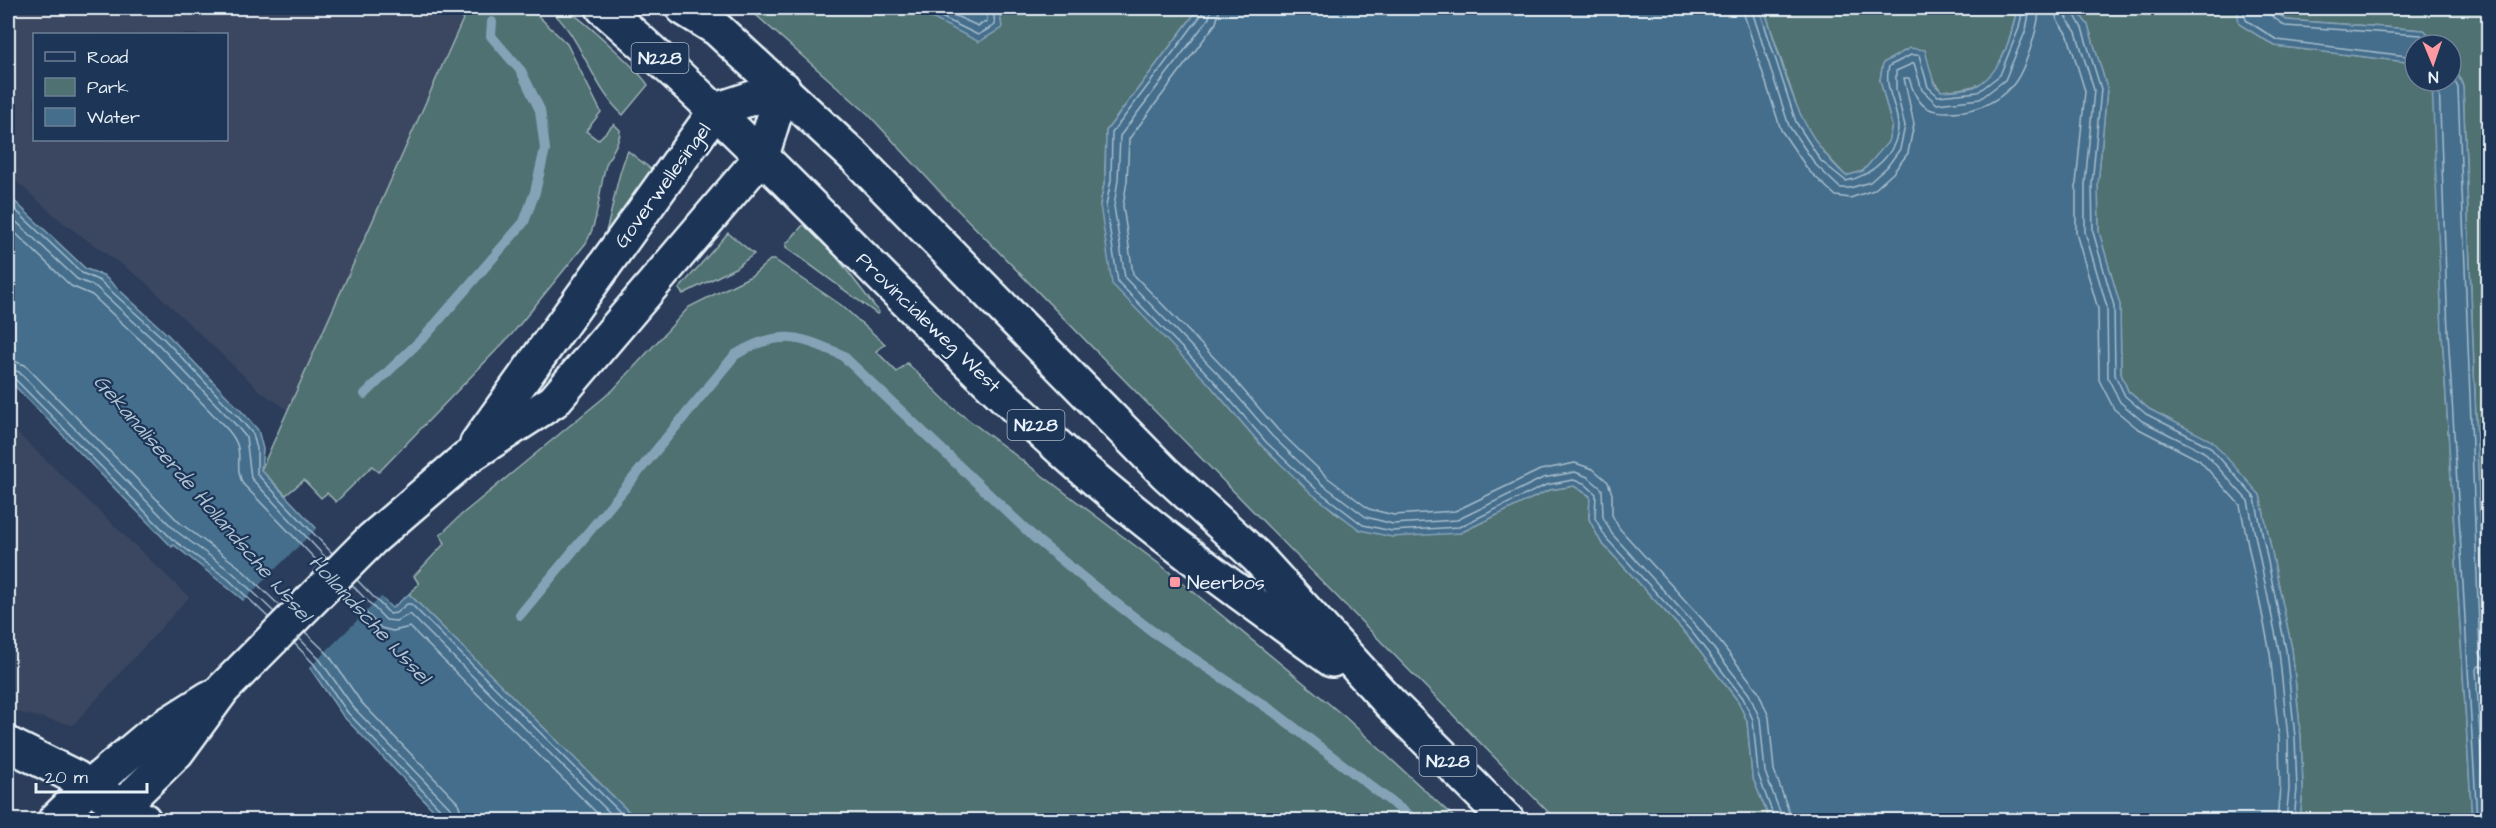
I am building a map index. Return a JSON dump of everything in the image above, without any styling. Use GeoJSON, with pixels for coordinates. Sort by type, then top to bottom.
{"type":"FeatureCollection","features":[{"type":"Feature","properties":{"kind":"main road","name":"Provincialeweg West"},"geometry":{"type":"LineString","coordinates":[[603,8],[716,110],[931,325],[1064,453],[1198,563],[1389,702]]}},
{"type":"Feature","properties":{"kind":"main road","name":"Provincialeweg West"},"geometry":{"type":"LineString","coordinates":[[683,8],[717,28],[857,159],[1165,473],[1257,557],[1389,702],[1507,820]]}},
{"type":"Feature","properties":{"kind":"main road","name":"Goverwellesingel"},"geometry":{"type":"LineString","coordinates":[[466,458],[716,110],[783,88]]}},
{"type":"Feature","properties":{"kind":"main road","name":"Goverwellesingel"},"geometry":{"type":"LineString","coordinates":[[125,816],[177,752],[223,689],[372,539],[466,458],[554,401],[762,156],[783,88]]}},
{"type":"Feature","properties":{"kind":"main road","name":"Goverwellesingel"},"geometry":{"type":"LineString","coordinates":[[55,820],[90,786],[152,734],[223,689]]}},
{"type":"Feature","properties":{"kind":"main road"},"geometry":{"type":"LineString","coordinates":[[8,744],[90,786],[125,816]]}},
{"type":"Feature","properties":{"kind":"shaded area"},"geometry":{"type":"Polygon","coordinates":[[[8,8],[468,8],[288,410],[260,391],[143,280],[62,222],[8,174],[8,8]]]}},
{"type":"Feature","properties":{"kind":"shaded area"},"geometry":{"type":"Polygon","coordinates":[[[8,424],[189,597],[73,725],[8,710],[8,424]]]}},
{"type":"Feature","properties":{"kind":"green space"},"geometry":{"type":"Polygon","coordinates":[[[468,8],[530,8],[567,44],[601,112],[586,131],[598,140],[614,124],[620,130],[617,143],[606,165],[591,234],[512,334],[379,472],[372,466],[336,502],[327,493],[321,498],[304,480],[286,495],[261,470],[468,8]]]}},
{"type":"Feature","properties":{"kind":"green space"},"geometry":{"type":"Polygon","coordinates":[[[548,8],[562,8],[580,19],[621,56],[648,85],[623,115],[602,90],[570,33],[548,8]]]}},
{"type":"Feature","properties":{"kind":"green space"},"geometry":{"type":"Polygon","coordinates":[[[748,8],[912,8],[929,18],[1002,28],[999,8],[1199,8],[1106,131],[1105,179],[1100,205],[1209,384],[1262,446],[1338,515],[1460,533],[1549,490],[1574,486],[1590,496],[1589,519],[1601,542],[1687,635],[1738,701],[1747,721],[1752,776],[1770,820],[1556,820],[942,194],[868,114],[748,8]]]}},
{"type":"Feature","properties":{"kind":"green space"},"geometry":{"type":"Polygon","coordinates":[[[1764,8],[2017,8],[2009,41],[1999,65],[1984,82],[1962,89],[1941,91],[1910,48],[1883,63],[1880,80],[1892,126],[1888,143],[1863,171],[1846,176],[1813,141],[1801,120],[1764,8]]]}},
{"type":"Feature","properties":{"kind":"green space"},"geometry":{"type":"Polygon","coordinates":[[[2075,8],[2237,8],[2240,24],[2275,46],[2403,62],[2403,93],[2434,93],[2442,332],[2472,820],[2300,820],[2303,789],[2301,737],[2292,649],[2260,495],[2177,424],[2149,409],[2128,391],[2121,374],[2120,305],[2099,232],[2098,184],[2107,88],[2088,25],[2075,8]]]}},
{"type":"Feature","properties":{"kind":"green space"},"geometry":{"type":"Polygon","coordinates":[[[2271,8],[2488,8],[2488,730],[2463,86],[2463,33],[2427,33],[2424,30],[2286,20],[2271,8]]]}},
{"type":"Feature","properties":{"kind":"green space"},"geometry":{"type":"Polygon","coordinates":[[[628,151],[652,170],[638,195],[599,249],[608,225],[619,175],[628,151]]]}},
{"type":"Feature","properties":{"kind":"green space"},"geometry":{"type":"Polygon","coordinates":[[[804,224],[818,233],[879,312],[877,314],[786,247],[786,244],[804,224]]]}},
{"type":"Feature","properties":{"kind":"green space"},"geometry":{"type":"Polygon","coordinates":[[[728,233],[754,254],[735,268],[683,294],[679,289],[728,233]]]}},
{"type":"Feature","properties":{"kind":"green space"},"geometry":{"type":"Polygon","coordinates":[[[770,260],[775,260],[841,305],[885,344],[876,351],[897,372],[907,363],[953,408],[1162,566],[1345,717],[1457,820],[637,820],[409,594],[419,584],[414,576],[445,543],[440,535],[461,515],[613,390],[689,307],[753,275],[770,260]]]}},
{"type":"Feature","properties":{"kind":"water"},"geometry":{"type":"Polygon","coordinates":[[[912,8],[999,8],[1002,28],[979,42],[912,8]]]}},
{"type":"Feature","properties":{"kind":"water"},"geometry":{"type":"Polygon","coordinates":[[[1199,8],[1764,8],[1785,76],[1803,119],[1828,158],[1846,176],[1863,171],[1888,142],[1892,126],[1880,80],[1883,63],[1910,48],[1925,50],[1934,84],[1941,91],[1970,88],[1987,78],[2000,61],[2009,40],[2017,8],[2075,8],[2088,25],[2107,88],[2098,184],[2099,232],[2120,305],[2121,374],[2128,391],[2149,409],[2212,441],[2260,495],[2292,649],[2301,737],[2303,789],[2300,820],[1770,820],[1752,776],[1747,721],[1738,701],[1687,635],[1601,542],[1589,519],[1590,496],[1574,486],[1549,490],[1460,533],[1392,537],[1360,530],[1312,494],[1262,446],[1209,384],[1112,284],[1100,205],[1105,179],[1106,131],[1199,8]]]}},
{"type":"Feature","properties":{"kind":"water"},"geometry":{"type":"Polygon","coordinates":[[[2237,8],[2271,8],[2286,20],[2424,30],[2427,33],[2403,33],[2403,62],[2275,46],[2239,24],[2237,8]]]}},
{"type":"Feature","properties":{"kind":"water"},"geometry":{"type":"Polygon","coordinates":[[[2463,87],[2488,730],[2488,820],[2472,820],[2442,332],[2432,93],[2463,93],[2463,87]]]}},
{"type":"Feature","properties":{"kind":"water"},"geometry":{"type":"Polygon","coordinates":[[[8,195],[86,269],[103,275],[168,335],[245,415],[258,430],[263,449],[261,470],[392,608],[409,594],[637,820],[443,820],[343,716],[310,668],[242,599],[174,545],[172,547],[8,379],[8,195]]]}},
{"type":"Feature","properties":{"kind":"pier"},"geometry":{"type":"Polygon","coordinates":[[[319,526],[393,604],[409,591],[392,607],[381,597],[307,670],[241,603],[319,526]]]}},
{"type":"Feature","properties":{"kind":"waterway"},"geometry":{"type":"LineString","coordinates":[[365,394],[426,335],[524,222],[535,192],[545,149],[540,110],[521,71],[491,36],[492,22]]}},
{"type":"Feature","properties":{"kind":"waterway"},"geometry":{"type":"LineString","coordinates":[[520,615],[735,355],[764,341],[776,338],[800,339],[842,355],[1036,539],[1091,584],[1152,631],[1274,712],[1415,820]]}},
{"type":"Feature","properties":{"kind":"place","name":"Neerbos"},"geometry":{"type":"Point","coordinates":[1175,582]}},
{"type":"Feature","properties":{"kind":"water label","name":"Gekanaliseerde Hollandsche IJssel"},"geometry":{"type":"Point","coordinates":[203,498]}},
{"type":"Feature","properties":{"kind":"water label","name":"Hollandsche IJssel"},"geometry":{"type":"Point","coordinates":[370,619]}}]}
